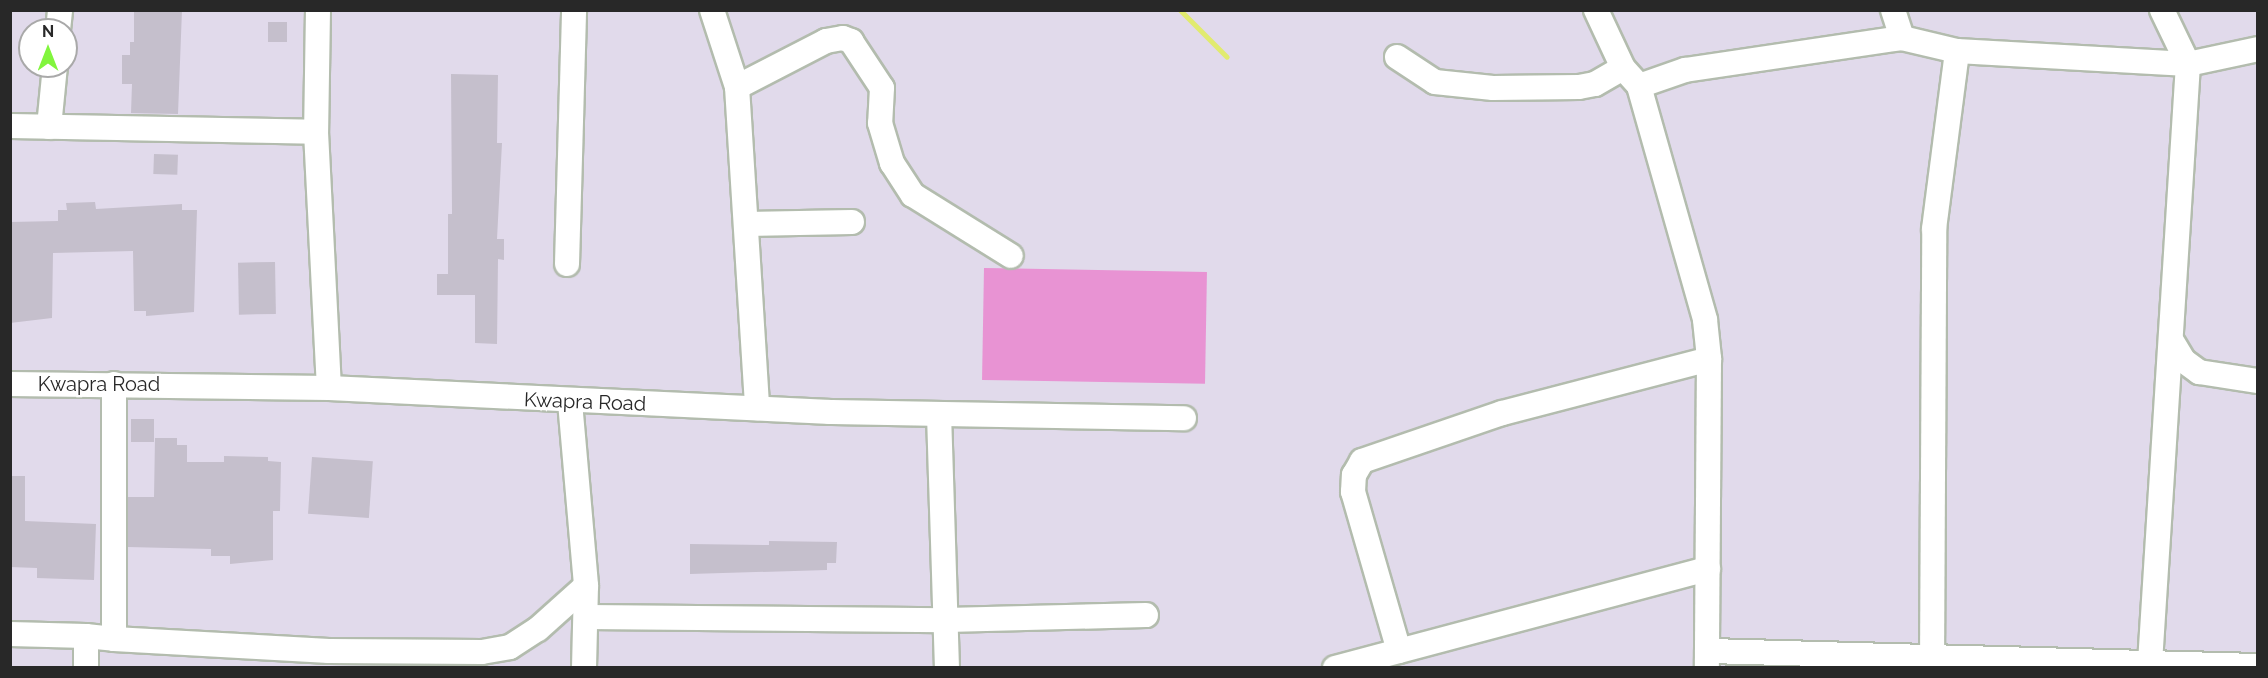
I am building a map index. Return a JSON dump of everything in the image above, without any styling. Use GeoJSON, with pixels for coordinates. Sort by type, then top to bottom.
{"type":"FeatureCollection","features":[{"type":"Feature","properties":{"kind":"street"},"geometry":{"type":"LineString","coordinates":[[318,10],[316,132],[329,388]]}},
{"type":"Feature","properties":{"kind":"street"},"geometry":{"type":"LineString","coordinates":[[567,264],[574,10]]}},
{"type":"Feature","properties":{"kind":"street"},"geometry":{"type":"LineString","coordinates":[[712,10],[737,87],[757,408]]}},
{"type":"Feature","properties":{"kind":"street"},"geometry":{"type":"LineString","coordinates":[[1596,10],[1623,68],[1639,86],[1705,320],[1709,359],[1708,659],[2258,666]]}},
{"type":"Feature","properties":{"kind":"street"},"geometry":{"type":"LineString","coordinates":[[1893,10],[1902,38]]}},
{"type":"Feature","properties":{"kind":"street"},"geometry":{"type":"LineString","coordinates":[[2150,663],[2173,343],[2188,64],[2162,10]]}},
{"type":"Feature","properties":{"kind":"street"},"geometry":{"type":"LineString","coordinates":[[737,87],[826,41],[843,38],[851,41],[882,88],[880,123],[892,164],[914,195],[1011,256]]}},
{"type":"Feature","properties":{"kind":"street"},"geometry":{"type":"LineString","coordinates":[[1639,86],[1685,70],[1902,38],[1958,51],[2188,64],[2258,49]]}},
{"type":"Feature","properties":{"kind":"street"},"geometry":{"type":"LineString","coordinates":[[1933,662],[1930,429],[1934,229],[1958,51]]}},
{"type":"Feature","properties":{"kind":"street"},"geometry":{"type":"LineString","coordinates":[[1397,57],[1436,82],[1493,88],[1579,87],[1595,84],[1623,68]]}},
{"type":"Feature","properties":{"kind":"street"},"geometry":{"type":"LineString","coordinates":[[49,127],[54,78]]}},
{"type":"Feature","properties":{"kind":"street"},"geometry":{"type":"LineString","coordinates":[[10,126],[316,132]]}},
{"type":"Feature","properties":{"kind":"street"},"geometry":{"type":"LineString","coordinates":[[746,224],[852,222]]}},
{"type":"Feature","properties":{"kind":"street"},"geometry":{"type":"LineString","coordinates":[[2173,343],[2184,361],[2199,372],[2258,381]]}},
{"type":"Feature","properties":{"kind":"street"},"geometry":{"type":"LineString","coordinates":[[1399,651],[1353,492],[1354,476],[1362,461],[1502,413],[1709,359]]}},
{"type":"Feature","properties":{"kind":"street","name":"Kwapra Road"},"geometry":{"type":"LineString","coordinates":[[10,384],[329,388],[570,402],[939,414],[1184,418]]}},
{"type":"Feature","properties":{"kind":"street"},"geometry":{"type":"LineString","coordinates":[[114,384],[114,639]]}},
{"type":"Feature","properties":{"kind":"street"},"geometry":{"type":"LineString","coordinates":[[570,402],[586,586],[584,668]]}},
{"type":"Feature","properties":{"kind":"street"},"geometry":{"type":"LineString","coordinates":[[939,414],[947,668]]}},
{"type":"Feature","properties":{"kind":"street"},"geometry":{"type":"LineString","coordinates":[[1335,668],[1708,569]]}},
{"type":"Feature","properties":{"kind":"street"},"geometry":{"type":"LineString","coordinates":[[10,634],[86,636],[328,659],[482,652],[510,647],[538,629],[586,586]]}},
{"type":"Feature","properties":{"kind":"street"},"geometry":{"type":"LineString","coordinates":[[587,617],[946,620],[1146,615]]}},
{"type":"Feature","properties":{"kind":"street"},"geometry":{"type":"LineString","coordinates":[[86,636],[86,668]]}},
{"type":"Feature","properties":{"kind":"shaded area"},"geometry":{"type":"Polygon","coordinates":[[[984,268],[1207,272],[1205,384],[982,380],[984,268]]]}},
{"type":"Feature","properties":{"kind":"building"},"geometry":{"type":"Polygon","coordinates":[[[134,10],[182,10],[178,114],[131,113],[132,84],[122,84],[122,55],[130,55],[130,42],[134,42],[134,10]]]}},
{"type":"Feature","properties":{"kind":"building"},"geometry":{"type":"Polygon","coordinates":[[[268,22],[287,22],[287,42],[268,42],[268,22]]]}},
{"type":"Feature","properties":{"kind":"building"},"geometry":{"type":"Polygon","coordinates":[[[451,74],[498,75],[497,143],[502,143],[497,239],[504,239],[504,260],[498,259],[497,344],[475,343],[475,295],[437,295],[437,274],[448,274],[448,214],[452,214],[451,74]]]}},
{"type":"Feature","properties":{"kind":"building"},"geometry":{"type":"Polygon","coordinates":[[[154,154],[178,155],[177,175],[153,174],[154,154]]]}},
{"type":"Feature","properties":{"kind":"building"},"geometry":{"type":"Polygon","coordinates":[[[95,202],[96,209],[182,204],[182,210],[197,210],[194,312],[146,316],[146,311],[134,311],[133,251],[53,253],[52,318],[10,323],[10,222],[58,221],[58,210],[67,210],[66,203],[95,202]]]}},
{"type":"Feature","properties":{"kind":"building"},"geometry":{"type":"Polygon","coordinates":[[[275,262],[276,314],[239,315],[238,263],[275,262]]]}},
{"type":"Feature","properties":{"kind":"building"},"geometry":{"type":"Polygon","coordinates":[[[131,419],[154,419],[154,442],[131,442],[131,419]]]}},
{"type":"Feature","properties":{"kind":"building"},"geometry":{"type":"Polygon","coordinates":[[[155,438],[177,438],[177,445],[187,445],[187,462],[224,462],[224,456],[268,457],[268,461],[281,462],[280,511],[273,511],[273,560],[230,564],[230,556],[211,556],[211,549],[128,547],[128,497],[154,497],[155,438]]]}},
{"type":"Feature","properties":{"kind":"building"},"geometry":{"type":"Polygon","coordinates":[[[312,457],[373,461],[369,518],[308,514],[312,457]]]}},
{"type":"Feature","properties":{"kind":"building"},"geometry":{"type":"Polygon","coordinates":[[[10,476],[25,476],[25,521],[96,524],[94,580],[37,578],[37,568],[10,567],[10,476]]]}},
{"type":"Feature","properties":{"kind":"building"},"geometry":{"type":"Polygon","coordinates":[[[769,541],[837,542],[836,563],[827,563],[827,570],[690,574],[690,544],[769,545],[769,541]]]}},
{"type":"Feature","properties":{"kind":"waterway"},"geometry":{"type":"LineString","coordinates":[[1180,10],[1227,57]]}}]}
